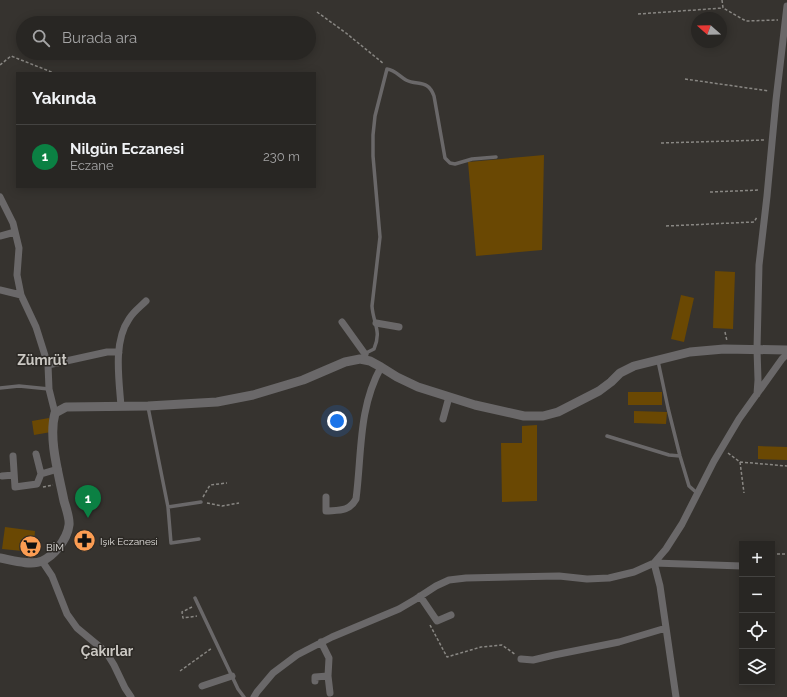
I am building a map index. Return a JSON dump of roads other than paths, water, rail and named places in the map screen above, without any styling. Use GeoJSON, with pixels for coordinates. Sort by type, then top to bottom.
{"type":"FeatureCollection","features":[{"type":"Feature","properties":{"kind":"street"},"geometry":{"type":"LineString","coordinates":[[757,394],[759,265],[787,6]]}},
{"type":"Feature","properties":{"kind":"street"},"geometry":{"type":"LineString","coordinates":[[0,197],[4,213],[13,223],[19,248],[18,275],[21,294],[36,327],[48,364],[49,389],[55,413],[53,421],[53,439],[69,524],[65,539],[55,552],[42,561],[34,563],[0,558]]}},
{"type":"Feature","properties":{"kind":"street"},"geometry":{"type":"LineString","coordinates":[[0,236],[15,232]]}},
{"type":"Feature","properties":{"kind":"street"},"geometry":{"type":"LineString","coordinates":[[0,290],[21,294]]}},
{"type":"Feature","properties":{"kind":"street"},"geometry":{"type":"LineString","coordinates":[[121,406],[119,352],[123,332],[129,318],[146,301]]}},
{"type":"Feature","properties":{"kind":"street"},"geometry":{"type":"LineString","coordinates":[[342,322],[362,357],[397,377],[418,387],[475,405],[524,416],[543,416],[558,412],[599,391],[620,373],[634,366],[690,352],[724,349],[787,350]]}},
{"type":"Feature","properties":{"kind":"street"},"geometry":{"type":"LineString","coordinates":[[376,323],[398,327]]}},
{"type":"Feature","properties":{"kind":"street"},"geometry":{"type":"LineString","coordinates":[[48,364],[107,352],[119,352]]}},
{"type":"Feature","properties":{"kind":"street"},"geometry":{"type":"LineString","coordinates":[[254,697],[256,692],[273,673],[297,655],[360,624],[399,609],[436,586],[449,580],[466,578],[559,576],[587,579],[609,578],[634,572],[654,563],[666,549],[682,524],[697,493],[739,419],[787,354]]}},
{"type":"Feature","properties":{"kind":"street"},"geometry":{"type":"LineString","coordinates":[[55,413],[66,407],[148,406],[217,402],[252,395],[303,380],[345,362],[362,357]]}},
{"type":"Feature","properties":{"kind":"street"},"geometry":{"type":"LineString","coordinates":[[326,496],[326,511],[347,509],[356,499],[361,437],[366,404],[374,380],[381,367]]}},
{"type":"Feature","properties":{"kind":"street"},"geometry":{"type":"LineString","coordinates":[[443,419],[449,397]]}},
{"type":"Feature","properties":{"kind":"street"},"geometry":{"type":"LineString","coordinates":[[13,456],[15,486],[36,484],[41,474],[36,454]]}},
{"type":"Feature","properties":{"kind":"street"},"geometry":{"type":"LineString","coordinates":[[41,474],[58,468]]}},
{"type":"Feature","properties":{"kind":"street"},"geometry":{"type":"LineString","coordinates":[[2,476],[14,475]]}},
{"type":"Feature","properties":{"kind":"street"},"geometry":{"type":"LineString","coordinates":[[42,561],[52,576],[67,614],[77,628],[106,652],[124,688],[131,697]]}},
{"type":"Feature","properties":{"kind":"street"},"geometry":{"type":"LineString","coordinates":[[654,563],[739,566]]}},
{"type":"Feature","properties":{"kind":"street"},"geometry":{"type":"LineString","coordinates":[[654,563],[660,586],[676,697]]}},
{"type":"Feature","properties":{"kind":"street"},"geometry":{"type":"LineString","coordinates":[[420,596],[437,621],[451,615]]}},
{"type":"Feature","properties":{"kind":"street"},"geometry":{"type":"LineString","coordinates":[[521,659],[533,660],[619,642],[666,628]]}},
{"type":"Feature","properties":{"kind":"street"},"geometry":{"type":"LineString","coordinates":[[322,642],[329,658],[328,676],[330,693]]}},
{"type":"Feature","properties":{"kind":"street"},"geometry":{"type":"LineString","coordinates":[[202,686],[232,676]]}},
{"type":"Feature","properties":{"kind":"street"},"geometry":{"type":"LineString","coordinates":[[315,681],[315,677],[328,676]]}},
{"type":"Feature","properties":{"kind":"lane"},"geometry":{"type":"LineString","coordinates":[[362,357],[374,349],[378,333],[372,310],[380,237],[373,135],[375,116],[386,69],[394,71],[408,81],[423,83],[432,90],[445,158],[448,162],[455,164],[472,159],[496,157]]}},
{"type":"Feature","properties":{"kind":"lane"},"geometry":{"type":"LineString","coordinates":[[658,360],[680,456],[689,486],[697,493]]}},
{"type":"Feature","properties":{"kind":"lane"},"geometry":{"type":"LineString","coordinates":[[0,388],[19,386],[49,389]]}},
{"type":"Feature","properties":{"kind":"lane"},"geometry":{"type":"LineString","coordinates":[[148,406],[168,507],[171,543],[199,539]]}},
{"type":"Feature","properties":{"kind":"lane"},"geometry":{"type":"LineString","coordinates":[[607,436],[669,455],[680,456]]}},
{"type":"Feature","properties":{"kind":"lane"},"geometry":{"type":"LineString","coordinates":[[168,507],[201,502]]}},
{"type":"Feature","properties":{"kind":"lane"},"geometry":{"type":"LineString","coordinates":[[195,598],[238,689],[244,697]]}},
{"type":"Feature","properties":{"kind":"place","name":"Nilgün Eczanesi"},"geometry":{"type":"Point","coordinates":[88,518]}},
{"type":"Feature","properties":{"kind":"place","name":"Işık Eczanesi"},"geometry":{"type":"Point","coordinates":[84,541]}},
{"type":"Feature","properties":{"kind":"place","name":"BİM"},"geometry":{"type":"Point","coordinates":[31,547]}},
{"type":"Feature","properties":{"kind":"district","name":"Zümrüt"},"geometry":{"type":"Point","coordinates":[42,360]}},
{"type":"Feature","properties":{"kind":"district","name":"Çakırlar"},"geometry":{"type":"Point","coordinates":[107,651]}}]}
